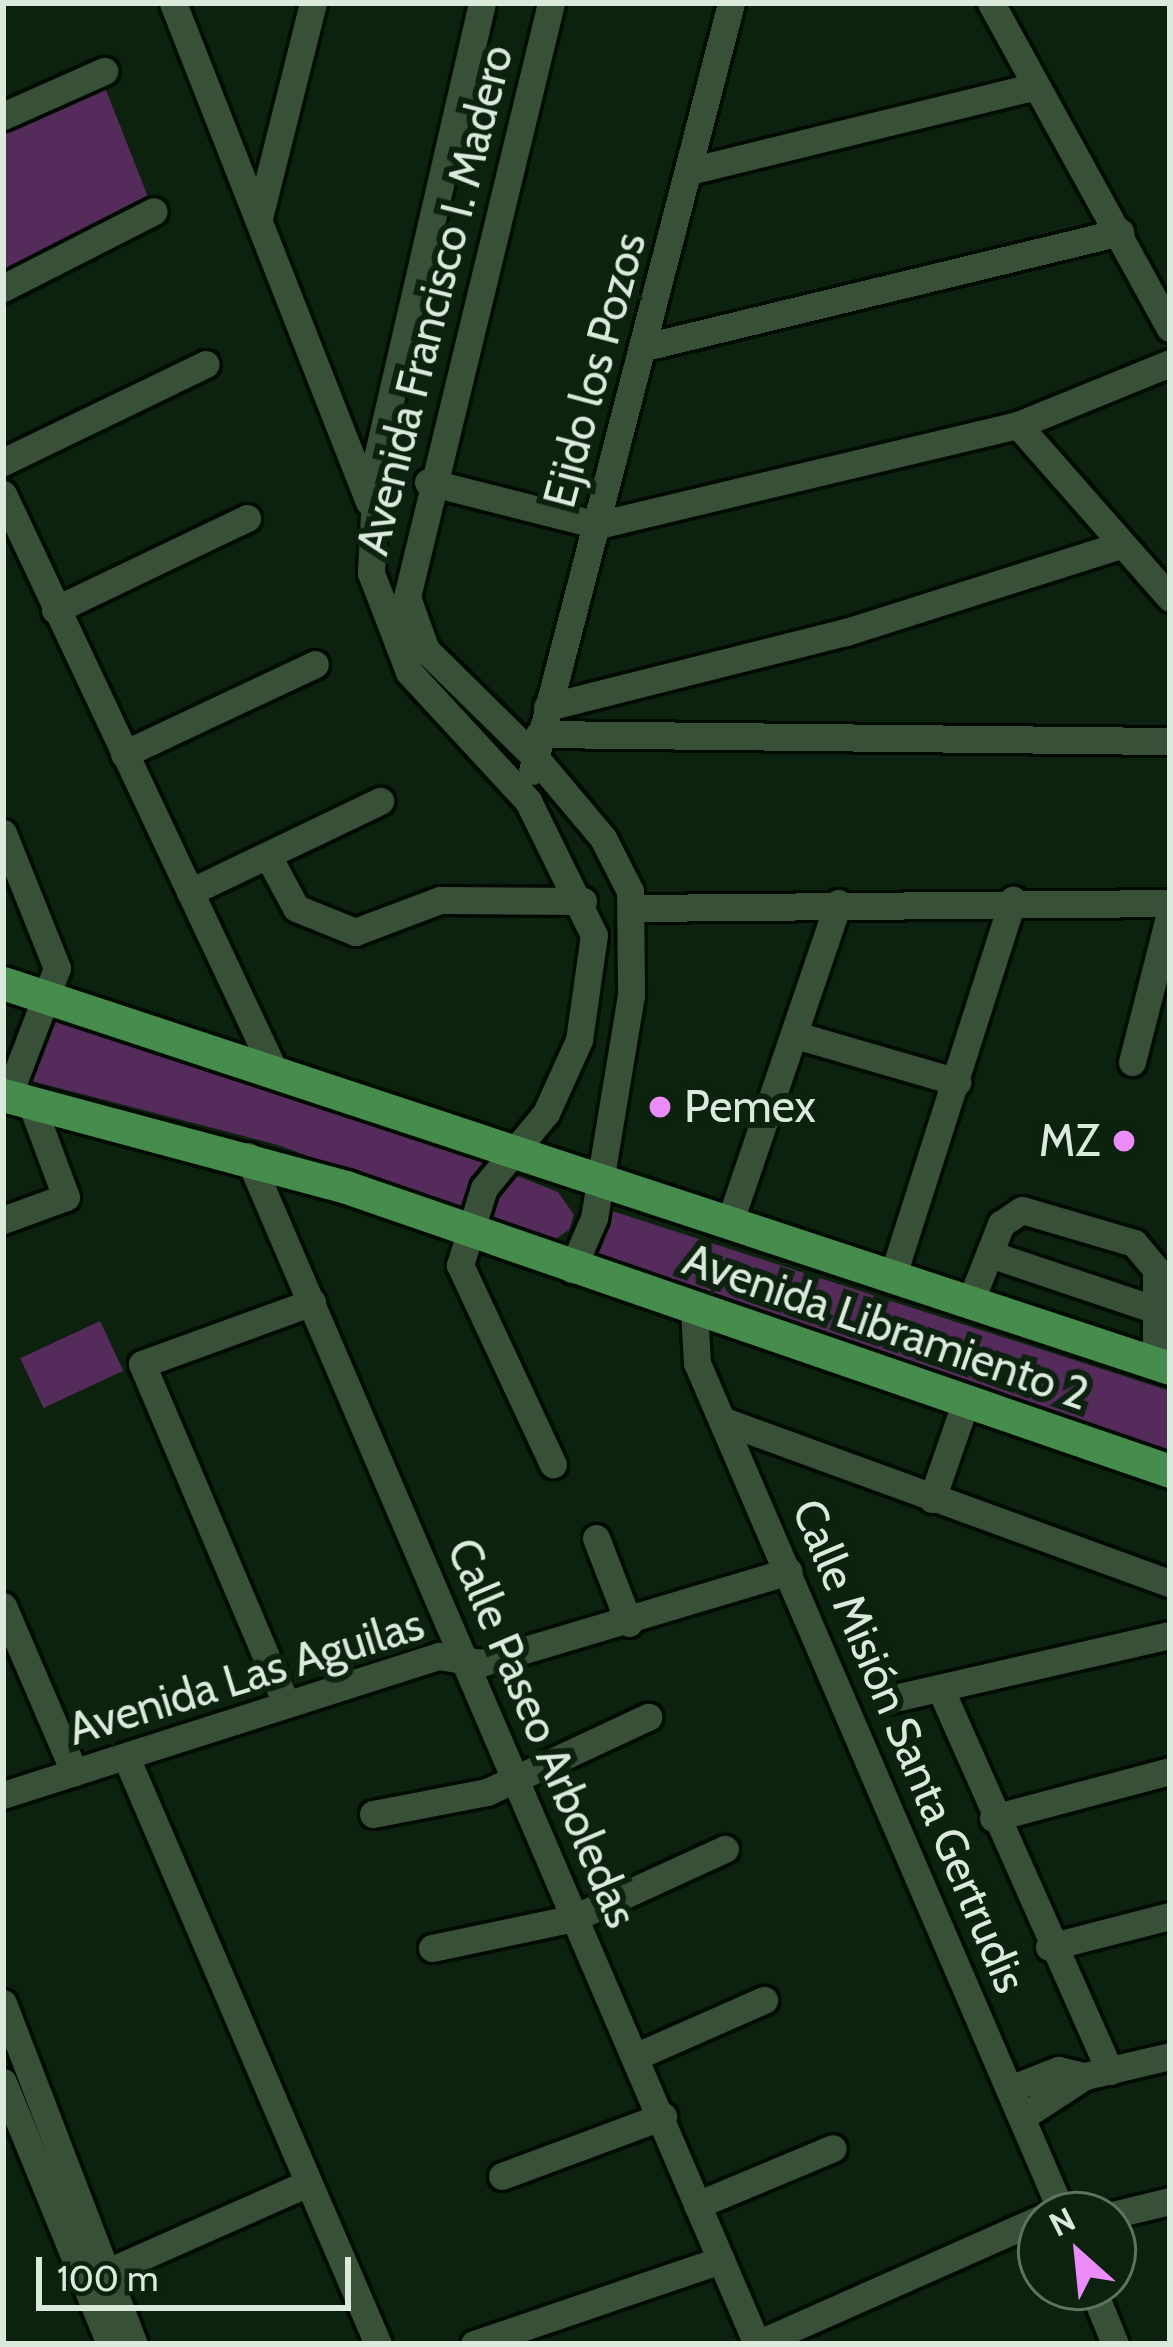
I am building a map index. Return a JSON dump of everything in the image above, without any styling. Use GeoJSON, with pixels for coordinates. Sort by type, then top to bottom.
{"type":"FeatureCollection","features":[{"type":"Feature","properties":{"kind":"main road","name":"Avenida Libramiento 2"},"geometry":{"type":"LineString","coordinates":[[3,983],[50,991],[599,1182],[1163,1366]]}},
{"type":"Feature","properties":{"kind":"main road","name":"Avenida Libramiento 2"},"geometry":{"type":"LineString","coordinates":[[14,1097],[248,1156],[1170,1471]]}},
{"type":"Feature","properties":{"kind":"street"},"geometry":{"type":"LineString","coordinates":[[173,3],[260,214],[371,508]]}},
{"type":"Feature","properties":{"kind":"street"},"geometry":{"type":"LineString","coordinates":[[260,214],[313,3]]}},
{"type":"Feature","properties":{"kind":"street","name":"Avenida Francisco I. Madero"},"geometry":{"type":"LineString","coordinates":[[482,3],[371,508],[371,573],[392,644],[528,801],[583,901],[592,992],[564,1077],[519,1152]]}},
{"type":"Feature","properties":{"kind":"street","name":"Avenida Francisco I. Madero"},"geometry":{"type":"LineString","coordinates":[[551,3],[408,560],[415,628],[540,732],[603,838],[634,908]]}},
{"type":"Feature","properties":{"kind":"street","name":"Ejido los Pozos"},"geometry":{"type":"LineString","coordinates":[[528,801],[540,732],[645,346],[731,3]]}},
{"type":"Feature","properties":{"kind":"street"},"geometry":{"type":"LineString","coordinates":[[991,3],[1170,328]]}},
{"type":"Feature","properties":{"kind":"street"},"geometry":{"type":"LineString","coordinates":[[3,116],[104,71]]}},
{"type":"Feature","properties":{"kind":"street"},"geometry":{"type":"LineString","coordinates":[[690,171],[1036,86]]}},
{"type":"Feature","properties":{"kind":"street"},"geometry":{"type":"LineString","coordinates":[[3,288],[154,211]]}},
{"type":"Feature","properties":{"kind":"street"},"geometry":{"type":"LineString","coordinates":[[645,346],[1120,232]]}},
{"type":"Feature","properties":{"kind":"street"},"geometry":{"type":"LineString","coordinates":[[428,482],[598,525],[1018,425],[1170,363]]}},
{"type":"Feature","properties":{"kind":"street"},"geometry":{"type":"LineString","coordinates":[[3,462],[206,364]]}},
{"type":"Feature","properties":{"kind":"street"},"geometry":{"type":"LineString","coordinates":[[1018,425],[1170,598]]}},
{"type":"Feature","properties":{"kind":"street"},"geometry":{"type":"LineString","coordinates":[[3,494],[272,1066]]}},
{"type":"Feature","properties":{"kind":"street"},"geometry":{"type":"LineString","coordinates":[[55,610],[247,518]]}},
{"type":"Feature","properties":{"kind":"street"},"geometry":{"type":"LineString","coordinates":[[540,732],[1121,544]]}},
{"type":"Feature","properties":{"kind":"street"},"geometry":{"type":"LineString","coordinates":[[124,754],[315,664]]}},
{"type":"Feature","properties":{"kind":"street"},"geometry":{"type":"LineString","coordinates":[[540,732],[1170,741]]}},
{"type":"Feature","properties":{"kind":"street"},"geometry":{"type":"LineString","coordinates":[[190,892],[380,801]]}},
{"type":"Feature","properties":{"kind":"street"},"geometry":{"type":"LineString","coordinates":[[3,833],[57,968],[14,1097],[66,1197],[3,1220]]}},
{"type":"Feature","properties":{"kind":"street"},"geometry":{"type":"LineString","coordinates":[[268,856],[296,908],[355,932],[440,901],[583,901]]}},
{"type":"Feature","properties":{"kind":"street"},"geometry":{"type":"LineString","coordinates":[[892,1274],[1013,900]]}},
{"type":"Feature","properties":{"kind":"street"},"geometry":{"type":"LineString","coordinates":[[572,1269],[599,1182],[634,908],[1013,900],[1170,903]]}},
{"type":"Feature","properties":{"kind":"street"},"geometry":{"type":"LineString","coordinates":[[730,1221],[799,1036],[838,903]]}},
{"type":"Feature","properties":{"kind":"street"},"geometry":{"type":"LineString","coordinates":[[1132,1062],[1170,913]]}},
{"type":"Feature","properties":{"kind":"street"},"geometry":{"type":"LineString","coordinates":[[799,1036],[957,1082]]}},
{"type":"Feature","properties":{"kind":"street"},"geometry":{"type":"LineString","coordinates":[[519,1152],[484,1188],[460,1265],[553,1464]]}},
{"type":"Feature","properties":{"kind":"street","name":"Calle Paseo Arboledas"},"geometry":{"type":"LineString","coordinates":[[248,1156],[519,1778],[757,2344]]}},
{"type":"Feature","properties":{"kind":"street"},"geometry":{"type":"LineString","coordinates":[[971,1300],[1001,1224],[1022,1210],[1134,1244],[1156,1269],[1163,1366]]}},
{"type":"Feature","properties":{"kind":"street"},"geometry":{"type":"LineString","coordinates":[[989,1254],[1159,1311]]}},
{"type":"Feature","properties":{"kind":"street"},"geometry":{"type":"LineString","coordinates":[[285,1701],[142,1364],[312,1302]]}},
{"type":"Feature","properties":{"kind":"street","name":"Calle Misión Santa Gertrudis"},"geometry":{"type":"LineString","coordinates":[[694,1309],[688,1330],[724,1421],[1022,2117],[1046,2191]]}},
{"type":"Feature","properties":{"kind":"street"},"geometry":{"type":"LineString","coordinates":[[932,1498],[966,1401]]}},
{"type":"Feature","properties":{"kind":"street"},"geometry":{"type":"LineString","coordinates":[[724,1421],[1170,1583]]}},
{"type":"Feature","properties":{"kind":"street"},"geometry":{"type":"LineString","coordinates":[[596,1538],[629,1623]]}},
{"type":"Feature","properties":{"kind":"street","name":"Avenida Las Aguilas"},"geometry":{"type":"LineString","coordinates":[[3,1795],[285,1701],[440,1656],[465,1660],[629,1623],[789,1571]]}},
{"type":"Feature","properties":{"kind":"street"},"geometry":{"type":"LineString","coordinates":[[3,1606],[16,1671],[74,1772]]}},
{"type":"Feature","properties":{"kind":"street"},"geometry":{"type":"LineString","coordinates":[[886,1700],[1170,1634]]}},
{"type":"Feature","properties":{"kind":"street"},"geometry":{"type":"LineString","coordinates":[[940,1688],[1097,2073]]}},
{"type":"Feature","properties":{"kind":"street"},"geometry":{"type":"LineString","coordinates":[[373,1814],[519,1778],[648,1717]]}},
{"type":"Feature","properties":{"kind":"street"},"geometry":{"type":"LineString","coordinates":[[126,1757],[378,2344]]}},
{"type":"Feature","properties":{"kind":"street"},"geometry":{"type":"LineString","coordinates":[[993,1818],[1170,1771]]}},
{"type":"Feature","properties":{"kind":"street"},"geometry":{"type":"LineString","coordinates":[[432,1948],[574,1918],[725,1849]]}},
{"type":"Feature","properties":{"kind":"street"},"geometry":{"type":"LineString","coordinates":[[1049,1947],[1170,1916]]}},
{"type":"Feature","properties":{"kind":"street"},"geometry":{"type":"LineString","coordinates":[[637,2056],[764,2000]]}},
{"type":"Feature","properties":{"kind":"street"},"geometry":{"type":"LineString","coordinates":[[3,2002],[15,2107],[93,2278],[134,2344]]}},
{"type":"Feature","properties":{"kind":"street"},"geometry":{"type":"LineString","coordinates":[[1022,2117],[1097,2073],[1170,2056]]}},
{"type":"Feature","properties":{"kind":"street"},"geometry":{"type":"LineString","coordinates":[[1010,2089],[1058,2070],[1097,2073]]}},
{"type":"Feature","properties":{"kind":"street"},"geometry":{"type":"LineString","coordinates":[[502,2176],[663,2116]]}},
{"type":"Feature","properties":{"kind":"street"},"geometry":{"type":"LineString","coordinates":[[697,2205],[833,2148]]}},
{"type":"Feature","properties":{"kind":"street"},"geometry":{"type":"LineString","coordinates":[[93,2278],[308,2182]]}},
{"type":"Feature","properties":{"kind":"street"},"geometry":{"type":"LineString","coordinates":[[1137,2209],[1170,2201]]}},
{"type":"Feature","properties":{"kind":"street"},"geometry":{"type":"LineString","coordinates":[[757,2344],[1017,2230]]}},
{"type":"Feature","properties":{"kind":"street"},"geometry":{"type":"LineString","coordinates":[[474,2344],[721,2260]]}},
{"type":"Feature","properties":{"kind":"street"},"geometry":{"type":"LineString","coordinates":[[93,2278],[110,2344]]}},
{"type":"Feature","properties":{"kind":"street"},"geometry":{"type":"LineString","coordinates":[[1102,2311],[1115,2344]]}},
{"type":"Feature","properties":{"kind":"shaded area"},"geometry":{"type":"Polygon","coordinates":[[[97,67],[150,202],[3,275],[3,107],[97,67]]]}},
{"type":"Feature","properties":{"kind":"shaded area"},"geometry":{"type":"Polygon","coordinates":[[[58,1008],[502,1160],[464,1214],[278,1145],[24,1079],[58,1008]]]}},
{"type":"Feature","properties":{"kind":"shaded area"},"geometry":{"type":"Polygon","coordinates":[[[515,1175],[558,1192],[574,1215],[569,1230],[551,1242],[497,1226],[487,1206],[515,1175]]]}},
{"type":"Feature","properties":{"kind":"shaded area"},"geometry":{"type":"Polygon","coordinates":[[[606,1209],[1170,1391],[1170,1466],[591,1260],[606,1209]]]}},
{"type":"Feature","properties":{"kind":"shaded area"},"geometry":{"type":"Polygon","coordinates":[[[100,1321],[123,1371],[43,1408],[20,1358],[100,1321]]]}},
{"type":"Feature","properties":{"kind":"place","name":"Pemex"},"geometry":{"type":"Point","coordinates":[660,1107]}},
{"type":"Feature","properties":{"kind":"place","name":"MZ"},"geometry":{"type":"Point","coordinates":[1124,1141]}}]}
